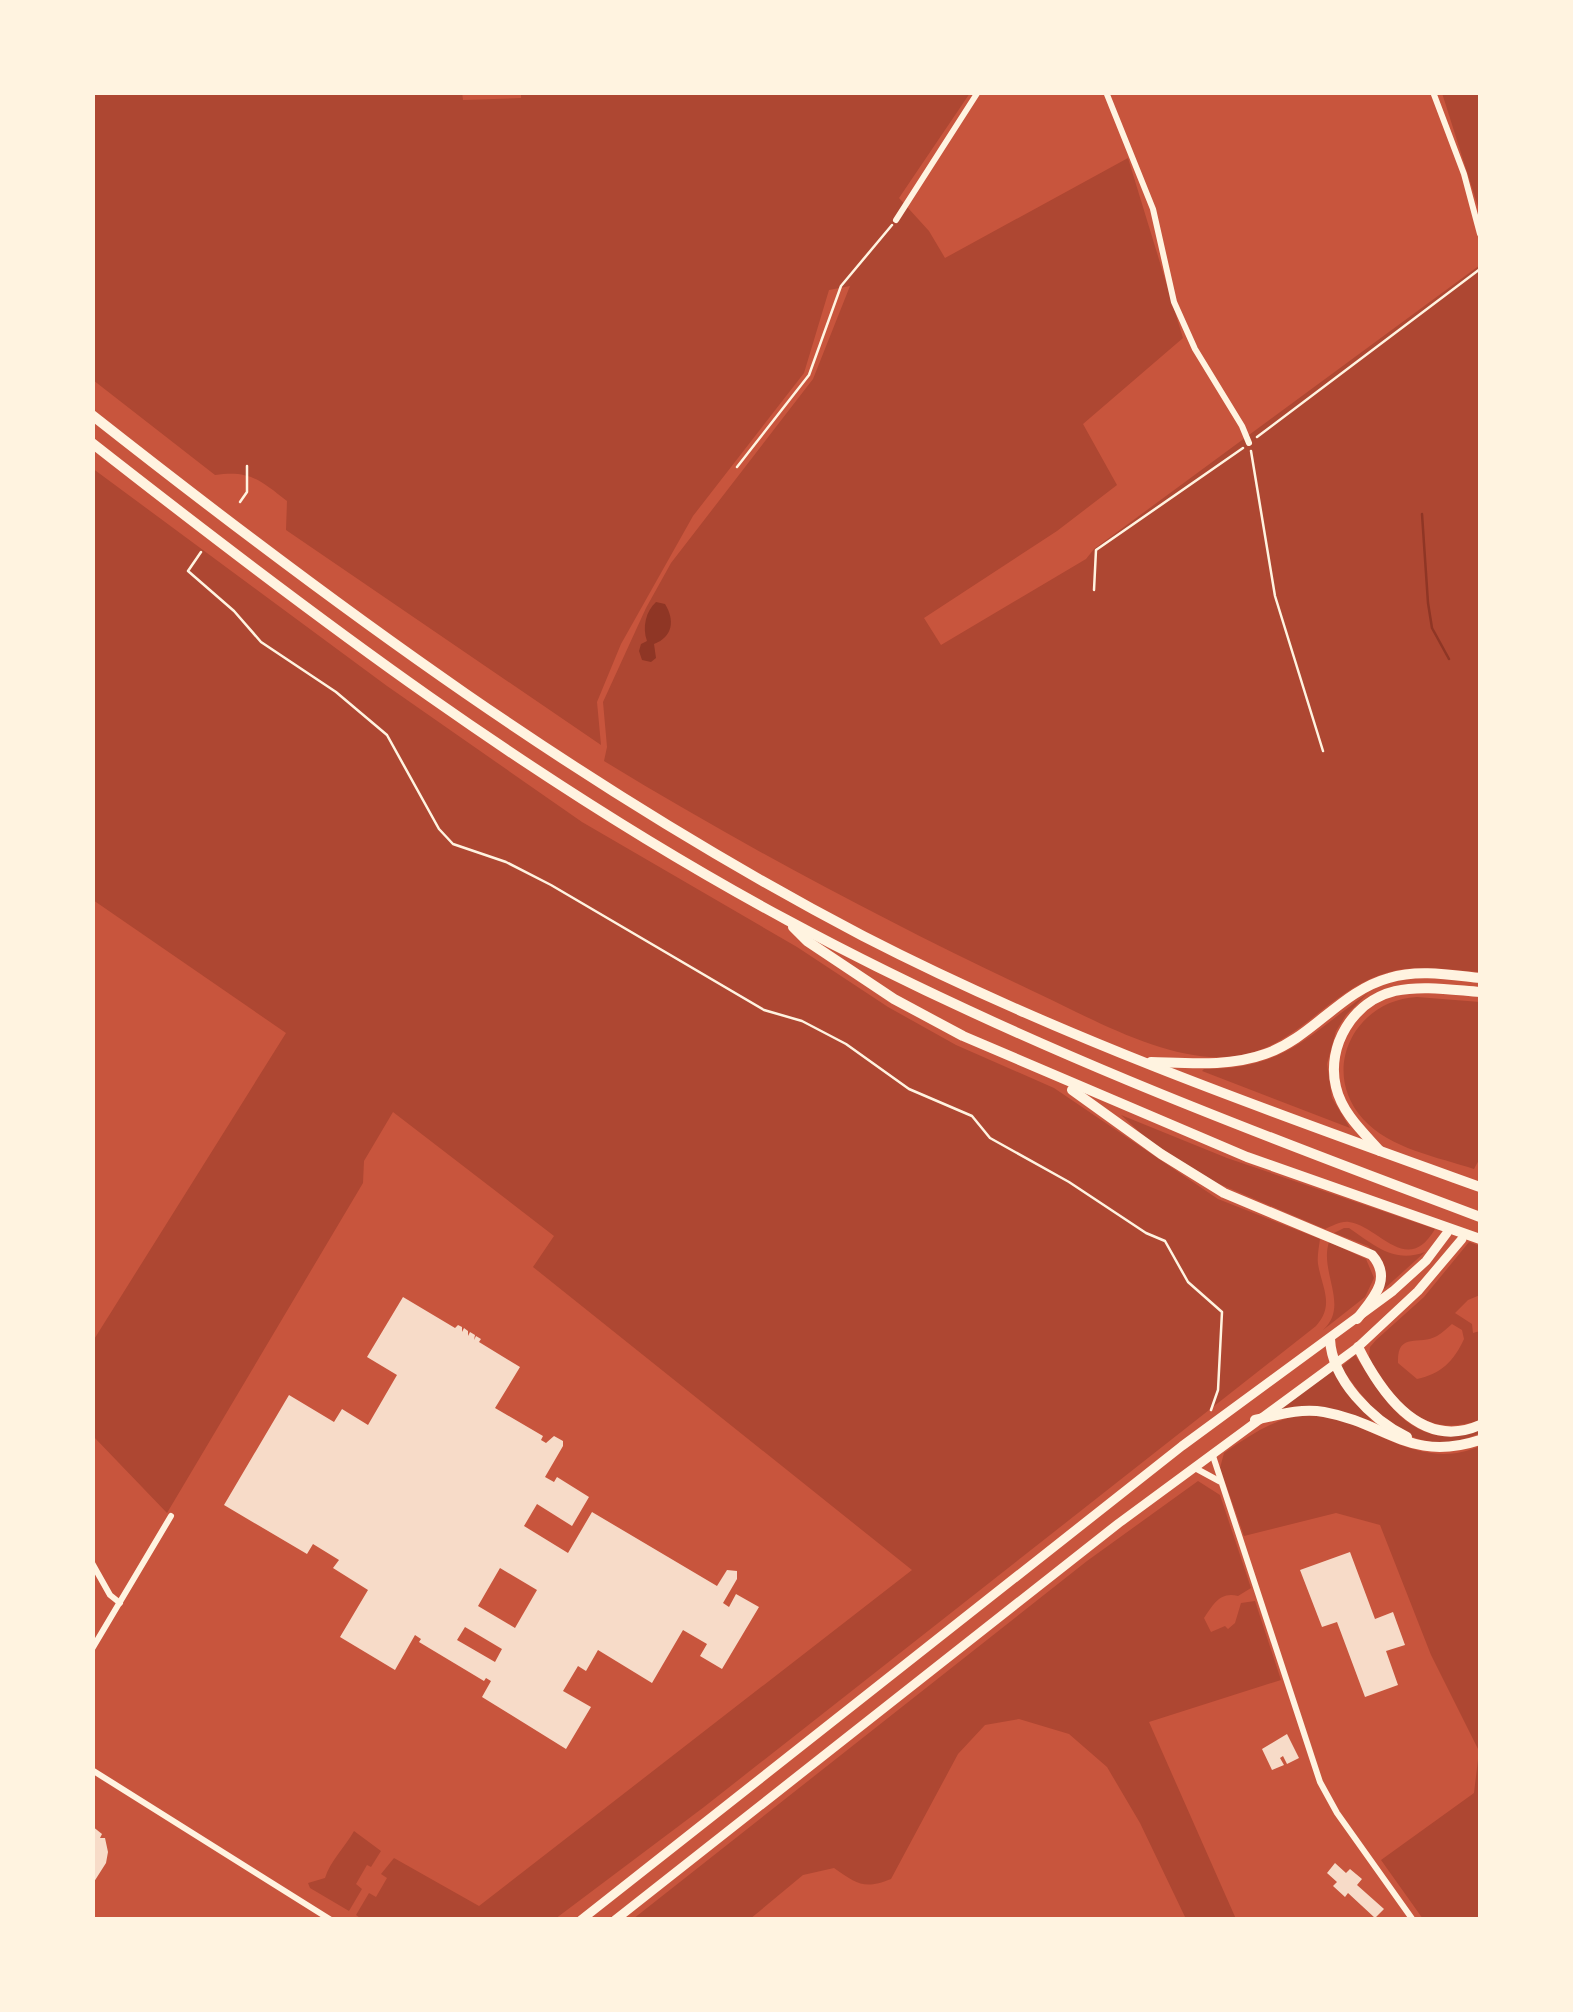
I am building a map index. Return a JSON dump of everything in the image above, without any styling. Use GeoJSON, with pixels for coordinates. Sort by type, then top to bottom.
{"type":"FeatureCollection","features":[{"type":"Feature","properties":{"kind":"highway"},"geometry":{"type":"LineString","coordinates":[[92,415],[405,654],[630,804],[758,879],[866,937],[1046,1023],[1480,1187]]}},
{"type":"Feature","properties":{"kind":"highway"},"geometry":{"type":"LineString","coordinates":[[92,443],[296,600],[495,744],[649,841],[786,920],[953,1004],[1098,1069],[1236,1126],[1480,1217]]}},
{"type":"Feature","properties":{"kind":"highway"},"geometry":{"type":"LineString","coordinates":[[786,920],[806,941],[894,1000],[963,1036],[1231,1151],[1472,1238]]}},
{"type":"Feature","properties":{"kind":"highway"},"geometry":{"type":"LineString","coordinates":[[1144,1062],[1211,1063],[1263,1055],[1289,1044],[1357,992],[1388,978],[1432,974],[1480,978]]}},
{"type":"Feature","properties":{"kind":"highway"},"geometry":{"type":"LineString","coordinates":[[1380,1152],[1348,1115],[1336,1089],[1333,1063],[1341,1035],[1365,1005],[1392,992],[1480,992]]}},
{"type":"Feature","properties":{"kind":"highway"},"geometry":{"type":"LineString","coordinates":[[1050,1076],[1207,1184],[1365,1250],[1382,1268],[1380,1286],[1357,1319]]}},
{"type":"Feature","properties":{"kind":"highway"},"geometry":{"type":"LineString","coordinates":[[1330,1339],[1334,1364],[1377,1418],[1426,1447]]}},
{"type":"Feature","properties":{"kind":"highway"},"geometry":{"type":"LineString","coordinates":[[1358,1347],[1384,1391],[1404,1414],[1436,1430],[1454,1431],[1480,1425]]}},
{"type":"Feature","properties":{"kind":"highway"},"geometry":{"type":"LineString","coordinates":[[1255,1420],[1320,1411],[1426,1447],[1452,1448],[1480,1440]]}},
{"type":"Feature","properties":{"kind":"main road"},"geometry":{"type":"LineString","coordinates":[[580,1920],[1182,1446],[1357,1319],[1426,1261],[1447,1233]]}},
{"type":"Feature","properties":{"kind":"main road"},"geometry":{"type":"LineString","coordinates":[[615,1920],[1212,1452],[1358,1347],[1472,1238]]}},
{"type":"Feature","properties":{"kind":"street"},"geometry":{"type":"LineString","coordinates":[[896,220],[978,92]]}},
{"type":"Feature","properties":{"kind":"street"},"geometry":{"type":"LineString","coordinates":[[1106,92],[1154,209],[1174,302],[1195,348],[1249,443]]}},
{"type":"Feature","properties":{"kind":"street"},"geometry":{"type":"LineString","coordinates":[[1434,92],[1464,174],[1480,234]]}},
{"type":"Feature","properties":{"kind":"street"},"geometry":{"type":"LineString","coordinates":[[1212,1452],[1320,1782],[1337,1814],[1413,1920]]}},
{"type":"Feature","properties":{"kind":"street"},"geometry":{"type":"LineString","coordinates":[[1193,1468],[1220,1482]]}},
{"type":"Feature","properties":{"kind":"street"},"geometry":{"type":"LineString","coordinates":[[92,1649],[172,1516]]}},
{"type":"Feature","properties":{"kind":"street"},"geometry":{"type":"LineString","coordinates":[[92,1563],[110,1595],[120,1603]]}},
{"type":"Feature","properties":{"kind":"street"},"geometry":{"type":"LineString","coordinates":[[92,1770],[331,1920]]}},
{"type":"Feature","properties":{"kind":"path"},"geometry":{"type":"LineString","coordinates":[[738,467],[809,375],[842,286],[896,220]]}},
{"type":"Feature","properties":{"kind":"path"},"geometry":{"type":"LineString","coordinates":[[1094,590],[1096,550],[1249,443],[1480,269]]}},
{"type":"Feature","properties":{"kind":"path"},"geometry":{"type":"LineString","coordinates":[[1249,443],[1275,596],[1322,750]]}},
{"type":"Feature","properties":{"kind":"path"},"geometry":{"type":"LineString","coordinates":[[240,502],[247,492],[247,466]]}},
{"type":"Feature","properties":{"kind":"path"},"geometry":{"type":"LineString","coordinates":[[201,552],[188,571],[262,642],[336,692],[387,736],[439,829],[453,844],[506,862],[764,1010],[802,1020],[846,1044],[910,1089],[972,1116],[990,1138],[1165,1241],[1188,1282],[1222,1312],[1218,1390],[1211,1410]]}},
{"type":"Feature","properties":{"kind":"shaded area"},"geometry":{"type":"Polygon","coordinates":[[[462,92],[463,100],[521,98],[521,92],[970,93],[899,198],[929,231],[945,258],[1128,158],[1183,338],[1083,424],[1117,485],[1057,531],[924,618],[941,645],[1086,559],[1094,549],[1480,265],[1480,972],[1431,968],[1383,974],[1342,995],[1270,1046],[1224,1057],[1178,1052],[1105,1026],[928,940],[818,884],[604,761],[607,747],[603,702],[646,608],[671,563],[813,379],[850,286],[829,290],[804,373],[693,516],[621,644],[597,702],[601,745],[286,530],[287,501],[269,487],[246,475],[215,475],[93,380],[92,93],[462,92]]]}},
{"type":"Feature","properties":{"kind":"shaded area"},"geometry":{"type":"Polygon","coordinates":[[[1442,93],[1480,93],[1480,213],[1442,93]]]}},
{"type":"Feature","properties":{"kind":"shaded area"},"geometry":{"type":"Polygon","coordinates":[[[92,468],[387,686],[582,822],[797,947],[888,1007],[956,1045],[1054,1088],[1218,1199],[1320,1239],[1318,1264],[1326,1303],[1316,1326],[704,1807],[555,1919],[363,1920],[356,1915],[369,1893],[376,1897],[387,1878],[381,1874],[394,1858],[479,1906],[912,1570],[533,1267],[554,1236],[393,1112],[364,1161],[363,1183],[167,1513],[93,1436],[93,1341],[286,1033],[93,900],[92,468]]]}},
{"type":"Feature","properties":{"kind":"shaded area"},"geometry":{"type":"Polygon","coordinates":[[[656,602],[665,604],[671,622],[665,637],[654,644],[656,658],[651,662],[642,660],[639,651],[647,641],[646,620],[656,602]]]}},
{"type":"Feature","properties":{"kind":"shaded area"},"geometry":{"type":"Polygon","coordinates":[[[1368,993],[1336,1031],[1327,1064],[1332,1098],[1350,1128],[1202,1071],[1275,1056],[1311,1036],[1368,993]]]}},
{"type":"Feature","properties":{"kind":"shaded area"},"geometry":{"type":"Polygon","coordinates":[[[1417,997],[1480,1002],[1480,1158],[1474,1169],[1387,1138],[1363,1119],[1350,1100],[1344,1060],[1361,1024],[1376,1010],[1417,997]]]}},
{"type":"Feature","properties":{"kind":"shaded area"},"geometry":{"type":"Polygon","coordinates":[[[1121,1115],[1227,1158],[1435,1229],[1424,1243],[1414,1249],[1403,1249],[1349,1222],[1325,1229],[1203,1177],[1145,1137],[1121,1115]]]}},
{"type":"Feature","properties":{"kind":"shaded area"},"geometry":{"type":"Polygon","coordinates":[[[1344,1228],[1394,1254],[1425,1252],[1384,1289],[1383,1262],[1368,1246],[1334,1233],[1344,1228]]]}},
{"type":"Feature","properties":{"kind":"shaded area"},"geometry":{"type":"Polygon","coordinates":[[[1329,1242],[1366,1259],[1374,1278],[1365,1297],[1323,1330],[1334,1310],[1329,1242]]]}},
{"type":"Feature","properties":{"kind":"shaded area"},"geometry":{"type":"Polygon","coordinates":[[[1469,1242],[1480,1246],[1480,1295],[1455,1313],[1472,1324],[1473,1333],[1480,1331],[1480,1420],[1460,1425],[1427,1421],[1401,1402],[1369,1358],[1370,1347],[1376,1340],[1424,1297],[1469,1242]],[[1452,1324],[1430,1339],[1405,1343],[1398,1363],[1417,1379],[1433,1374],[1456,1354],[1464,1339],[1462,1330],[1452,1324]]]}},
{"type":"Feature","properties":{"kind":"shaded area"},"geometry":{"type":"Polygon","coordinates":[[[1355,1355],[1404,1420],[1437,1435],[1480,1433],[1457,1441],[1436,1442],[1399,1430],[1368,1402],[1341,1367],[1355,1355]]]}},
{"type":"Feature","properties":{"kind":"shaded area"},"geometry":{"type":"Polygon","coordinates":[[[1332,1371],[1374,1424],[1327,1408],[1277,1411],[1332,1371]]]}},
{"type":"Feature","properties":{"kind":"shaded area"},"geometry":{"type":"Polygon","coordinates":[[[1308,1413],[1346,1422],[1428,1453],[1462,1452],[1480,1446],[1480,1919],[1423,1919],[1381,1860],[1474,1793],[1479,1751],[1431,1655],[1380,1525],[1336,1513],[1244,1536],[1220,1468],[1224,1453],[1244,1440],[1274,1423],[1308,1413]]]}},
{"type":"Feature","properties":{"kind":"shaded area"},"geometry":{"type":"Polygon","coordinates":[[[1198,1481],[1220,1495],[1251,1588],[1238,1596],[1222,1597],[1204,1618],[1211,1632],[1225,1626],[1228,1629],[1235,1623],[1241,1603],[1255,1601],[1281,1680],[1149,1722],[1236,1919],[1186,1919],[1140,1823],[1107,1767],[1069,1734],[1019,1719],[985,1725],[958,1754],[891,1879],[861,1884],[834,1868],[803,1875],[750,1919],[633,1919],[1087,1561],[1198,1481]]]}},
{"type":"Feature","properties":{"kind":"shaded area"},"geometry":{"type":"Polygon","coordinates":[[[354,1831],[381,1851],[356,1884],[362,1889],[349,1911],[310,1888],[308,1883],[325,1878],[354,1831]]]}},
{"type":"Feature","properties":{"kind":"building"},"geometry":{"type":"Polygon","coordinates":[[[403,1297],[455,1328],[462,1327],[462,1332],[464,1328],[468,1336],[470,1332],[475,1335],[474,1340],[476,1336],[481,1339],[479,1342],[520,1367],[495,1408],[543,1436],[541,1440],[546,1443],[554,1436],[563,1441],[545,1477],[554,1482],[557,1477],[589,1497],[572,1526],[537,1504],[524,1526],[568,1553],[592,1512],[717,1586],[727,1570],[737,1571],[737,1579],[723,1603],[729,1607],[736,1594],[759,1607],[722,1669],[700,1656],[707,1644],[683,1630],[652,1683],[598,1650],[586,1671],[578,1666],[563,1691],[591,1707],[566,1749],[482,1697],[491,1681],[484,1681],[419,1642],[421,1639],[415,1635],[395,1670],[340,1637],[368,1590],[333,1568],[339,1560],[313,1544],[307,1554],[224,1505],[289,1395],[334,1422],[342,1409],[368,1425],[397,1375],[367,1357],[403,1297]],[[500,1568],[478,1606],[515,1628],[537,1590],[500,1568]],[[465,1627],[457,1640],[495,1662],[502,1649],[465,1627]]]}},
{"type":"Feature","properties":{"kind":"building"},"geometry":{"type":"Polygon","coordinates":[[[1350,1552],[1375,1619],[1393,1612],[1405,1645],[1386,1651],[1398,1685],[1365,1697],[1337,1622],[1322,1627],[1300,1570],[1350,1552]]]}},
{"type":"Feature","properties":{"kind":"building"},"geometry":{"type":"Polygon","coordinates":[[[1287,1734],[1299,1758],[1287,1764],[1283,1756],[1280,1758],[1284,1765],[1272,1770],[1262,1749],[1287,1734]]]}},
{"type":"Feature","properties":{"kind":"building"},"geometry":{"type":"Polygon","coordinates":[[[92,1826],[102,1834],[100,1838],[105,1838],[108,1852],[92,1885],[92,1826]]]}},
{"type":"Feature","properties":{"kind":"building"},"geometry":{"type":"Polygon","coordinates":[[[1335,1863],[1362,1879],[1357,1885],[1384,1909],[1375,1918],[1348,1893],[1345,1897],[1333,1886],[1337,1882],[1327,1873],[1335,1863]]]}},
{"type":"Feature","properties":{"kind":"waterway"},"geometry":{"type":"LineString","coordinates":[[1422,514],[1432,628],[1449,659]]}}]}
